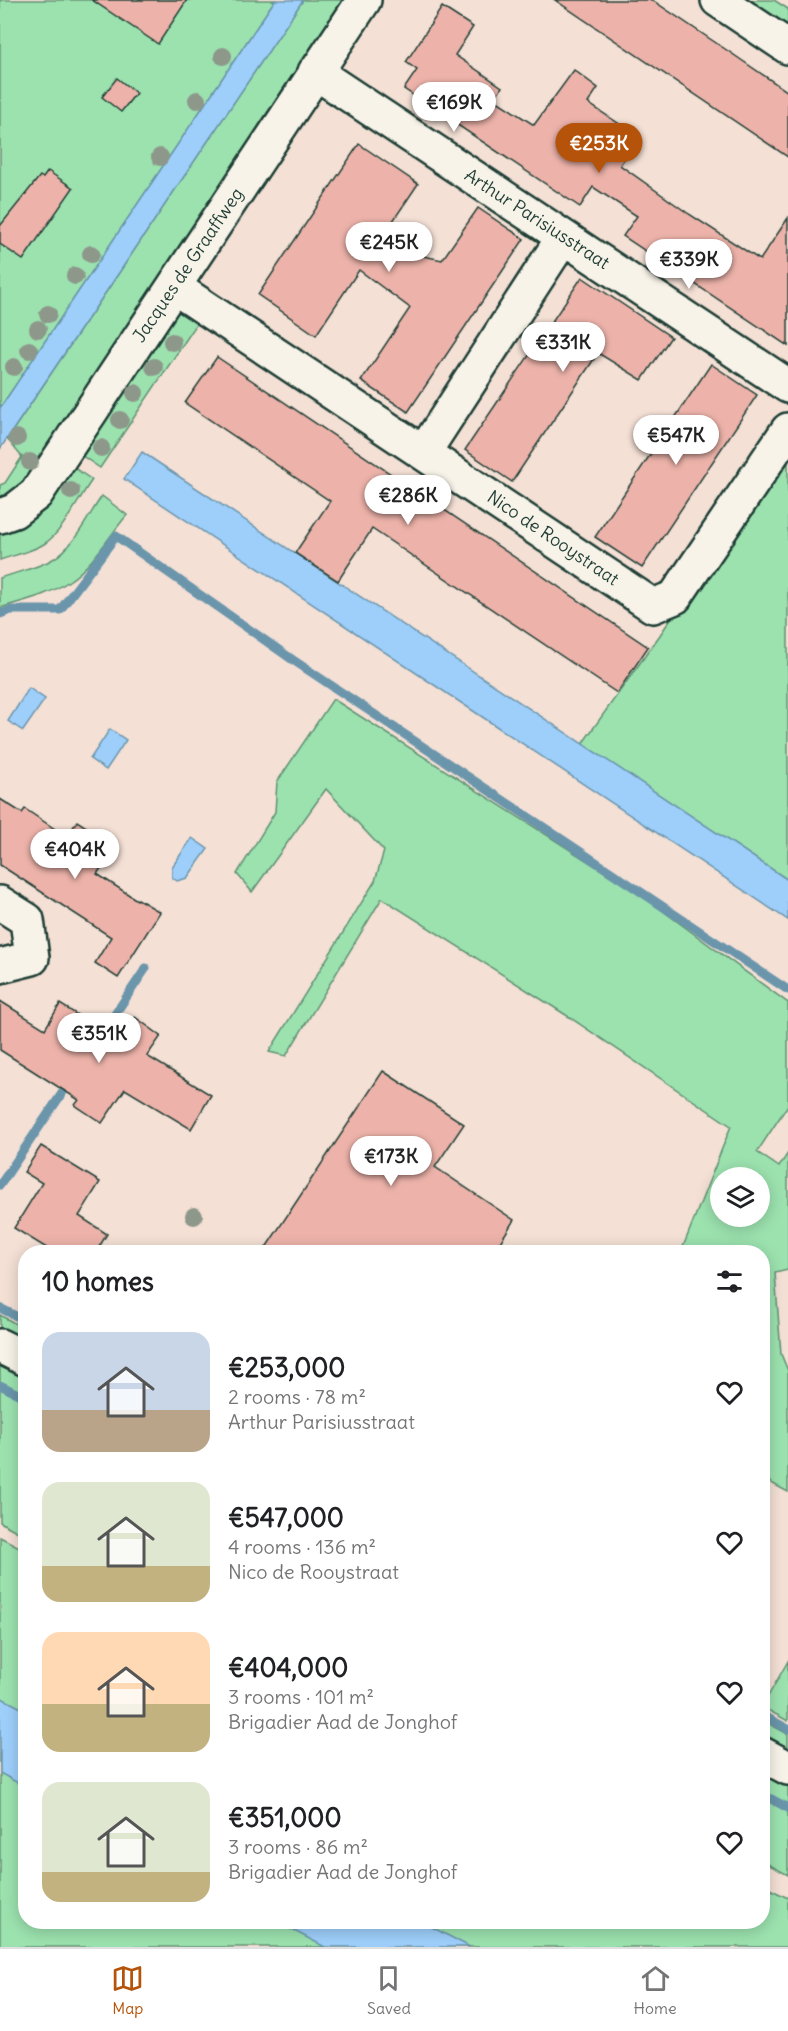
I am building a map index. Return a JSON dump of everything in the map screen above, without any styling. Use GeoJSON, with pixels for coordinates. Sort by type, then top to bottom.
{"type":"FeatureCollection","features":[{"type":"Feature","properties":{"kind":"street","name":"Jacques de Graaffweg"},"geometry":{"type":"LineString","coordinates":[[0,516],[14,511],[36,494],[364,0]]}},
{"type":"Feature","properties":{"kind":"street"},"geometry":{"type":"LineString","coordinates":[[718,0],[788,47]]}},
{"type":"Feature","properties":{"kind":"street","name":"Arthur Parisiusstraat"},"geometry":{"type":"LineString","coordinates":[[315,72],[788,386]]}},
{"type":"Feature","properties":{"kind":"street"},"geometry":{"type":"LineString","coordinates":[[424,452],[563,238]]}},
{"type":"Feature","properties":{"kind":"street","name":"Nico de Rooystraat"},"geometry":{"type":"LineString","coordinates":[[174,287],[653,606],[675,597],[788,430]]}},
{"type":"Feature","properties":{"kind":"street"},"geometry":{"type":"LineString","coordinates":[[0,903],[27,920],[32,958],[0,966]]}},
{"type":"Feature","properties":{"kind":"street"},"geometry":{"type":"LineString","coordinates":[[0,1346],[18,1355]]}},
{"type":"Feature","properties":{"kind":"street"},"geometry":{"type":"LineString","coordinates":[[770,1759],[788,1768]]}},
{"type":"Feature","properties":{"kind":"green space"},"geometry":{"type":"Polygon","coordinates":[[[0,0],[275,0],[0,408],[0,0]]]}},
{"type":"Feature","properties":{"kind":"green space"},"geometry":{"type":"Polygon","coordinates":[[[303,0],[349,0],[22,489],[0,504],[0,485],[5,483],[22,457],[7,439],[303,0]]]}},
{"type":"Feature","properties":{"kind":"green space"},"geometry":{"type":"Polygon","coordinates":[[[733,0],[774,0],[788,9],[788,37],[733,0]]]}},
{"type":"Feature","properties":{"kind":"green space"},"geometry":{"type":"Polygon","coordinates":[[[181,309],[200,319],[100,468],[75,451],[172,311],[181,309]]]}},
{"type":"Feature","properties":{"kind":"green space"},"geometry":{"type":"Polygon","coordinates":[[[788,442],[788,880],[582,744],[660,635],[788,442]]]}},
{"type":"Feature","properties":{"kind":"green space"},"geometry":{"type":"Polygon","coordinates":[[[67,463],[92,480],[64,524],[44,544],[0,560],[0,528],[67,463]]]}},
{"type":"Feature","properties":{"kind":"green space"},"geometry":{"type":"Polygon","coordinates":[[[102,496],[127,515],[86,567],[53,590],[0,608],[0,578],[41,565],[61,553],[74,539],[102,496]]]}},
{"type":"Feature","properties":{"kind":"green space"},"geometry":{"type":"Polygon","coordinates":[[[333,699],[644,897],[788,1003],[788,1105],[757,1152],[779,1167],[788,1153],[788,1270],[775,1273],[781,1354],[788,1371],[788,1492],[770,1482],[770,1245],[684,1245],[710,1179],[710,1227],[770,1227],[770,1167],[715,1167],[731,1126],[566,1015],[382,898],[286,1056],[269,1052],[375,881],[384,851],[326,789],[252,892],[237,874],[275,812],[277,782],[333,699]]]}},
{"type":"Feature","properties":{"kind":"green space"},"geometry":{"type":"Polygon","coordinates":[[[0,1315],[18,1325],[18,1341],[0,1331],[0,1315]]]}},
{"type":"Feature","properties":{"kind":"green space"},"geometry":{"type":"Polygon","coordinates":[[[0,1361],[18,1371],[18,1532],[0,1522],[0,1361]]]}},
{"type":"Feature","properties":{"kind":"green space"},"geometry":{"type":"Polygon","coordinates":[[[0,1537],[18,1546],[18,1929],[770,1929],[770,1889],[788,1898],[788,1947],[0,1947],[0,1537]]]}},
{"type":"Feature","properties":{"kind":"green space"},"geometry":{"type":"Polygon","coordinates":[[[788,1661],[788,1721],[770,1711],[770,1693],[788,1661]]]}},
{"type":"Feature","properties":{"kind":"green space"},"geometry":{"type":"Polygon","coordinates":[[[770,1724],[788,1734],[788,1753],[770,1743],[770,1724]]]}},
{"type":"Feature","properties":{"kind":"green space"},"geometry":{"type":"Polygon","coordinates":[[[770,1773],[788,1783],[788,1875],[770,1865],[770,1773]]]}},
{"type":"Feature","properties":{"kind":"water"},"geometry":{"type":"Polygon","coordinates":[[[275,0],[303,0],[0,449],[0,408],[275,0]]]}},
{"type":"Feature","properties":{"kind":"water"},"geometry":{"type":"Polygon","coordinates":[[[142,452],[788,880],[788,920],[124,479],[142,452]]]}},
{"type":"Feature","properties":{"kind":"water"},"geometry":{"type":"Polygon","coordinates":[[[29,688],[45,699],[23,731],[8,721],[29,688]]]}},
{"type":"Feature","properties":{"kind":"water"},"geometry":{"type":"Polygon","coordinates":[[[110,729],[126,740],[106,770],[90,759],[110,729]]]}},
{"type":"Feature","properties":{"kind":"water"},"geometry":{"type":"Polygon","coordinates":[[[192,838],[208,849],[187,878],[177,881],[172,877],[172,867],[192,838]]]}},
{"type":"Feature","properties":{"kind":"water"},"geometry":{"type":"Polygon","coordinates":[[[0,1697],[18,1706],[18,1783],[0,1773],[0,1697]]]}},
{"type":"Feature","properties":{"kind":"water"},"geometry":{"type":"Polygon","coordinates":[[[290,1929],[435,1929],[470,1947],[325,1947],[290,1929]]]}},
{"type":"Feature","properties":{"kind":"building"},"geometry":{"type":"Polygon","coordinates":[[[92,0],[187,0],[158,44],[92,0]]]}},
{"type":"Feature","properties":{"kind":"building"},"geometry":{"type":"Polygon","coordinates":[[[555,0],[652,0],[734,55],[788,92],[788,157],[555,0]]]}},
{"type":"Feature","properties":{"kind":"building"},"geometry":{"type":"Polygon","coordinates":[[[442,7],[473,27],[455,55],[502,87],[494,99],[534,125],[574,70],[598,88],[588,103],[639,137],[620,165],[689,214],[760,260],[788,218],[788,346],[623,236],[637,216],[593,187],[580,207],[404,89],[417,70],[406,62],[442,7]]]}},
{"type":"Feature","properties":{"kind":"building"},"geometry":{"type":"Polygon","coordinates":[[[117,78],[136,93],[121,112],[102,97],[117,78]]]}},
{"type":"Feature","properties":{"kind":"building"},"geometry":{"type":"Polygon","coordinates":[[[359,144],[418,184],[376,246],[442,260],[478,208],[524,239],[408,412],[361,381],[410,308],[359,270],[316,335],[258,295],[359,144]]]}},
{"type":"Feature","properties":{"kind":"building"},"geometry":{"type":"Polygon","coordinates":[[[48,171],[73,188],[23,260],[0,244],[0,226],[40,176],[43,178],[48,171]]]}},
{"type":"Feature","properties":{"kind":"building"},"geometry":{"type":"Polygon","coordinates":[[[582,277],[671,337],[642,380],[598,353],[512,482],[465,450],[582,277]]]}},
{"type":"Feature","properties":{"kind":"building"},"geometry":{"type":"Polygon","coordinates":[[[217,357],[648,647],[617,693],[372,529],[338,581],[295,553],[330,501],[185,403],[217,357]]]}},
{"type":"Feature","properties":{"kind":"building"},"geometry":{"type":"Polygon","coordinates":[[[711,364],[757,395],[642,568],[595,537],[711,364]]]}},
{"type":"Feature","properties":{"kind":"building"},"geometry":{"type":"Polygon","coordinates":[[[0,799],[22,813],[25,809],[67,837],[77,821],[116,846],[97,874],[160,912],[118,978],[95,963],[111,937],[0,865],[0,799]]]}},
{"type":"Feature","properties":{"kind":"building"},"geometry":{"type":"Polygon","coordinates":[[[0,1001],[45,1029],[60,1004],[119,1041],[135,1017],[161,1036],[147,1056],[211,1095],[191,1129],[125,1089],[102,1123],[75,1105],[79,1100],[0,1050],[0,1001]]]}},
{"type":"Feature","properties":{"kind":"building"},"geometry":{"type":"Polygon","coordinates":[[[383,1071],[464,1124],[435,1167],[514,1220],[498,1245],[268,1245],[383,1071]]]}},
{"type":"Feature","properties":{"kind":"building"},"geometry":{"type":"Polygon","coordinates":[[[41,1146],[100,1182],[79,1216],[107,1234],[100,1245],[42,1245],[14,1228],[42,1183],[24,1172],[41,1146]]]}},
{"type":"Feature","properties":{"kind":"waterway"},"geometry":{"type":"LineString","coordinates":[[0,614],[11,610],[60,610],[116,536],[293,660],[788,990]]}},
{"type":"Feature","properties":{"kind":"waterway"},"geometry":{"type":"LineString","coordinates":[[97,1041],[146,968]]}},
{"type":"Feature","properties":{"kind":"waterway"},"geometry":{"type":"LineString","coordinates":[[0,1185],[71,1080]]}},
{"type":"Feature","properties":{"kind":"waterway"},"geometry":{"type":"LineString","coordinates":[[0,1308],[18,1317]]}},
{"type":"Feature","properties":{"kind":"waterway"},"geometry":{"type":"LineString","coordinates":[[0,1385],[18,1394]]}},
{"type":"Feature","properties":{"kind":"waterway"},"geometry":{"type":"LineString","coordinates":[[770,1719],[788,1729]]}},
{"type":"Feature","properties":{"kind":"waterway"},"geometry":{"type":"LineString","coordinates":[[770,1798],[788,1808]]}}]}
